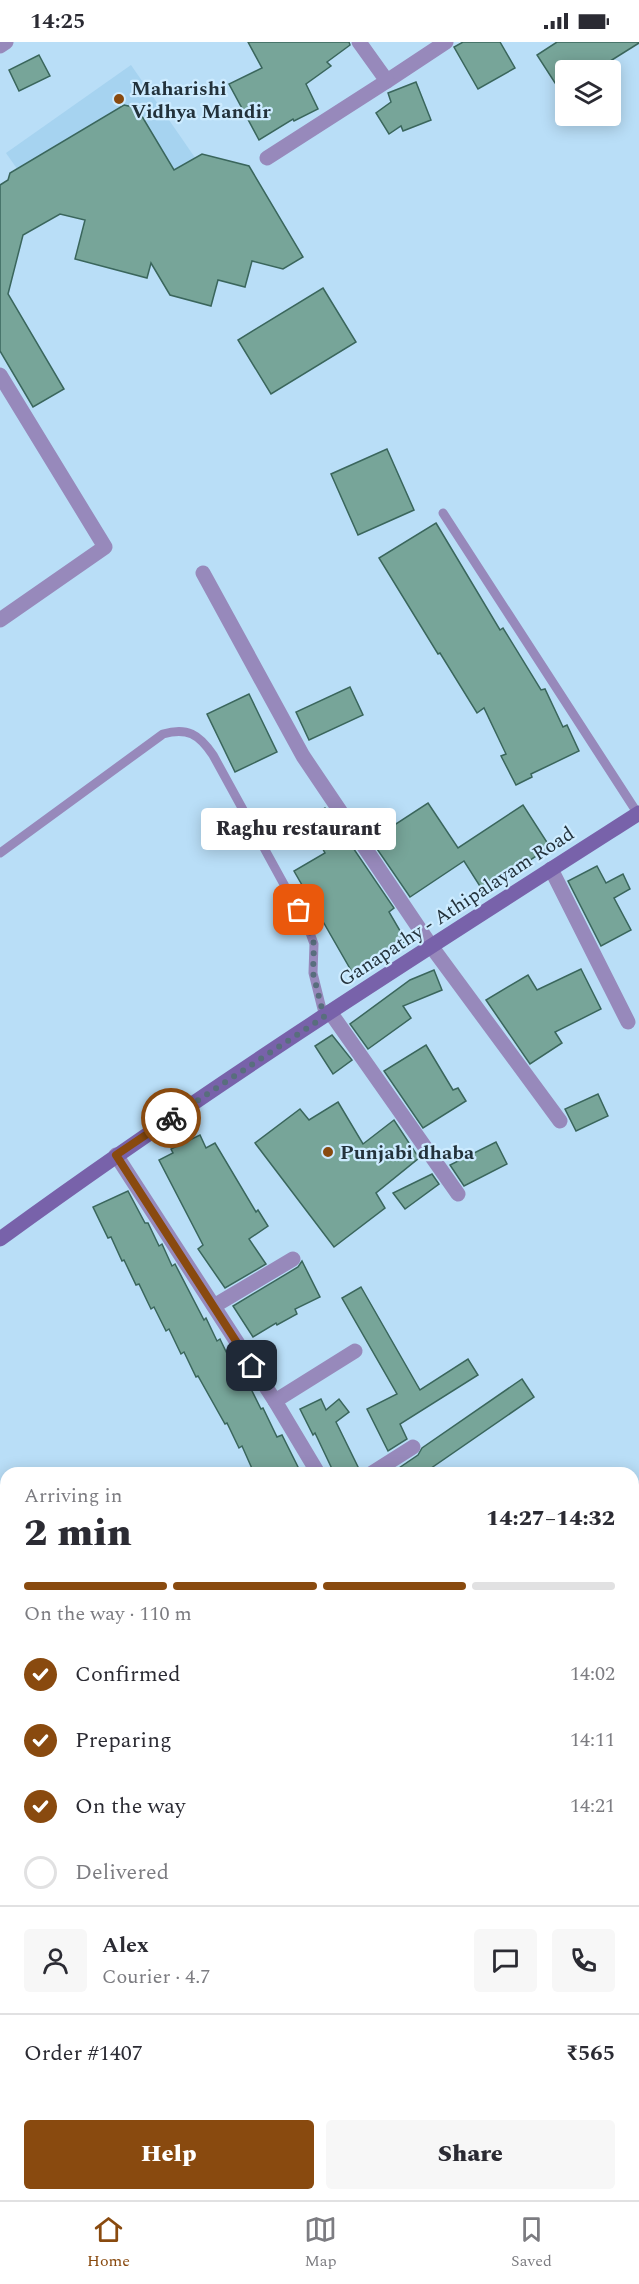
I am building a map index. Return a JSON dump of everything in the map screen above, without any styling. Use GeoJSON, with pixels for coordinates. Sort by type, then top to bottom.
{"type":"FeatureCollection","features":[{"type":"Feature","properties":{"kind":"main road","name":"Ganapathy - Athipalayam Road"},"geometry":{"type":"LineString","coordinates":[[0,1239],[116,1155],[327,1014],[638,813]]}},
{"type":"Feature","properties":{"kind":"street"},"geometry":{"type":"LineString","coordinates":[[0,46],[6,42]]}},
{"type":"Feature","properties":{"kind":"street"},"geometry":{"type":"LineString","coordinates":[[359,42],[387,81]]}},
{"type":"Feature","properties":{"kind":"street"},"geometry":{"type":"LineString","coordinates":[[267,158],[446,42]]}},
{"type":"Feature","properties":{"kind":"street"},"geometry":{"type":"LineString","coordinates":[[0,375],[105,548],[0,619]]}},
{"type":"Feature","properties":{"kind":"street"},"geometry":{"type":"LineString","coordinates":[[203,573],[303,756],[431,946],[560,1121]]}},
{"type":"Feature","properties":{"kind":"street"},"geometry":{"type":"LineString","coordinates":[[551,869],[628,1022]]}},
{"type":"Feature","properties":{"kind":"street"},"geometry":{"type":"LineString","coordinates":[[327,1014],[458,1194]]}},
{"type":"Feature","properties":{"kind":"street"},"geometry":{"type":"LineString","coordinates":[[116,1155],[275,1401],[314,1467]]}},
{"type":"Feature","properties":{"kind":"street"},"geometry":{"type":"LineString","coordinates":[[214,1306],[293,1259]]}},
{"type":"Feature","properties":{"kind":"street"},"geometry":{"type":"LineString","coordinates":[[275,1401],[355,1351]]}},
{"type":"Feature","properties":{"kind":"street"},"geometry":{"type":"LineString","coordinates":[[382,1467],[413,1448]]}},
{"type":"Feature","properties":{"kind":"lane"},"geometry":{"type":"LineString","coordinates":[[443,513],[638,813]]}},
{"type":"Feature","properties":{"kind":"lane"},"geometry":{"type":"LineString","coordinates":[[0,853],[163,734],[178,730],[193,735],[205,743],[213,755],[309,930],[314,944],[313,973],[327,1014]]}},
{"type":"Feature","properties":{"kind":"shaded area","name":"Maharishi Vidhya Mandir"},"geometry":{"type":"Polygon","coordinates":[[[131,65],[198,162],[158,190],[34,193],[6,153],[131,65]]]}},
{"type":"Feature","properties":{"kind":"building"},"geometry":{"type":"Polygon","coordinates":[[[248,42],[349,42],[350,45],[327,62],[331,66],[306,84],[318,109],[294,121],[293,119],[259,140],[229,84],[262,68],[248,42]]]}},
{"type":"Feature","properties":{"kind":"building"},"geometry":{"type":"Polygon","coordinates":[[[463,42],[500,42],[515,68],[478,89],[454,47],[463,42]]]}},
{"type":"Feature","properties":{"kind":"building"},"geometry":{"type":"Polygon","coordinates":[[[557,42],[639,42],[612,60],[555,60],[555,83],[537,55],[557,42]]]}},
{"type":"Feature","properties":{"kind":"building"},"geometry":{"type":"Polygon","coordinates":[[[39,55],[50,76],[19,91],[9,70],[39,55]]]}},
{"type":"Feature","properties":{"kind":"building"},"geometry":{"type":"Polygon","coordinates":[[[416,82],[431,120],[403,131],[401,126],[389,134],[376,113],[391,102],[388,93],[416,82]]]}},
{"type":"Feature","properties":{"kind":"building"},"geometry":{"type":"Polygon","coordinates":[[[124,105],[137,108],[174,170],[202,154],[249,166],[303,257],[283,269],[252,261],[245,287],[218,280],[211,306],[170,295],[151,263],[147,278],[75,259],[85,220],[60,214],[23,235],[8,294],[64,389],[33,407],[0,351],[0,185],[8,180],[10,173],[124,105]]]}},
{"type":"Feature","properties":{"kind":"building"},"geometry":{"type":"Polygon","coordinates":[[[323,288],[356,342],[271,394],[238,340],[323,288]]]}},
{"type":"Feature","properties":{"kind":"building"},"geometry":{"type":"Polygon","coordinates":[[[387,449],[414,510],[358,535],[331,474],[387,449]]]}},
{"type":"Feature","properties":{"kind":"building"},"geometry":{"type":"Polygon","coordinates":[[[436,523],[500,630],[503,628],[541,690],[545,689],[563,727],[567,725],[579,751],[531,774],[532,777],[516,785],[501,756],[506,754],[484,708],[477,713],[379,558],[436,523]]]}},
{"type":"Feature","properties":{"kind":"building"},"geometry":{"type":"Polygon","coordinates":[[[350,687],[363,715],[309,740],[296,712],[350,687]]]}},
{"type":"Feature","properties":{"kind":"building"},"geometry":{"type":"Polygon","coordinates":[[[249,694],[277,752],[235,772],[207,714],[249,694]]]}},
{"type":"Feature","properties":{"kind":"building"},"geometry":{"type":"Polygon","coordinates":[[[428,803],[458,848],[523,805],[550,847],[483,891],[464,861],[410,897],[362,827],[380,817],[385,826],[394,821],[396,824],[428,803]]]}},
{"type":"Feature","properties":{"kind":"building"},"geometry":{"type":"Polygon","coordinates":[[[325,808],[341,838],[345,836],[394,908],[389,912],[406,941],[352,972],[294,871],[325,853],[306,819],[325,808]]]}},
{"type":"Feature","properties":{"kind":"building"},"geometry":{"type":"Polygon","coordinates":[[[597,866],[606,883],[623,874],[630,889],[614,898],[631,930],[601,946],[568,881],[597,866]]]}},
{"type":"Feature","properties":{"kind":"building"},"geometry":{"type":"Polygon","coordinates":[[[581,969],[601,1009],[555,1032],[562,1043],[530,1064],[486,1000],[528,975],[537,990],[581,969]]]}},
{"type":"Feature","properties":{"kind":"building"},"geometry":{"type":"Polygon","coordinates":[[[434,970],[442,990],[403,1006],[411,1018],[368,1049],[350,1024],[410,980],[434,970]]]}},
{"type":"Feature","properties":{"kind":"building"},"geometry":{"type":"Polygon","coordinates":[[[332,1035],[352,1060],[333,1074],[315,1046],[332,1035]]]}},
{"type":"Feature","properties":{"kind":"building"},"geometry":{"type":"Polygon","coordinates":[[[426,1045],[453,1090],[458,1088],[466,1101],[423,1128],[384,1071],[426,1045]]]}},
{"type":"Feature","properties":{"kind":"building"},"geometry":{"type":"Polygon","coordinates":[[[598,1094],[608,1116],[576,1131],[565,1109],[598,1094]]]}},
{"type":"Feature","properties":{"kind":"building"},"geometry":{"type":"Polygon","coordinates":[[[338,1102],[363,1144],[394,1120],[419,1158],[376,1193],[385,1208],[334,1247],[255,1143],[300,1109],[309,1120],[338,1102]]]}},
{"type":"Feature","properties":{"kind":"building"},"geometry":{"type":"Polygon","coordinates":[[[200,1135],[206,1148],[215,1143],[256,1212],[258,1210],[268,1226],[249,1239],[266,1264],[225,1288],[198,1249],[203,1245],[159,1160],[173,1153],[171,1149],[200,1135]]]}},
{"type":"Feature","properties":{"kind":"building"},"geometry":{"type":"Polygon","coordinates":[[[496,1142],[507,1164],[464,1186],[450,1165],[496,1142]]]}},
{"type":"Feature","properties":{"kind":"building"},"geometry":{"type":"Polygon","coordinates":[[[432,1174],[439,1184],[405,1209],[393,1193],[432,1174]]]}},
{"type":"Feature","properties":{"kind":"building"},"geometry":{"type":"Polygon","coordinates":[[[128,1191],[159,1246],[162,1244],[172,1266],[175,1264],[217,1341],[220,1339],[232,1364],[234,1362],[246,1386],[249,1385],[261,1409],[263,1408],[277,1437],[282,1435],[298,1467],[251,1467],[242,1446],[239,1448],[227,1423],[225,1424],[198,1376],[196,1377],[184,1352],[181,1354],[169,1329],[166,1331],[154,1307],[151,1309],[139,1284],[136,1285],[111,1237],[108,1238],[93,1207],[128,1191]]]}},
{"type":"Feature","properties":{"kind":"building"},"geometry":{"type":"Polygon","coordinates":[[[302,1261],[320,1297],[295,1309],[297,1314],[253,1337],[233,1306],[298,1267],[302,1261]]]}},
{"type":"Feature","properties":{"kind":"building"},"geometry":{"type":"Polygon","coordinates":[[[361,1287],[420,1390],[468,1359],[478,1375],[400,1424],[407,1439],[388,1451],[367,1409],[397,1394],[342,1298],[361,1287]]]}},
{"type":"Feature","properties":{"kind":"building"},"geometry":{"type":"Polygon","coordinates":[[[522,1379],[534,1397],[433,1467],[400,1467],[418,1455],[422,1448],[522,1379]]]}},
{"type":"Feature","properties":{"kind":"building"},"geometry":{"type":"Polygon","coordinates":[[[321,1399],[326,1410],[339,1399],[349,1412],[336,1422],[358,1467],[331,1467],[315,1433],[313,1435],[300,1409],[321,1399]]]}},
{"type":"Feature","properties":{"kind":"way so far"},"geometry":{"type":"LineString","coordinates":[[171,1118],[324,1017],[313,973],[314,944],[299,910]]}},
{"type":"Feature","properties":{"kind":"place","name":"Maharishi Vidhya Mandir"},"geometry":{"type":"Point","coordinates":[119,99]}},
{"type":"Feature","properties":{"kind":"place","name":"Raghu restaurant"},"geometry":{"type":"Point","coordinates":[299,910]}},
{"type":"Feature","properties":{"kind":"place","name":"Punjabi dhaba"},"geometry":{"type":"Point","coordinates":[328,1152]}},
{"type":"Feature","properties":{"kind":"route"},"geometry":{"type":"LineString","coordinates":[[171,1118],[116,1155],[252,1366]]}}]}
